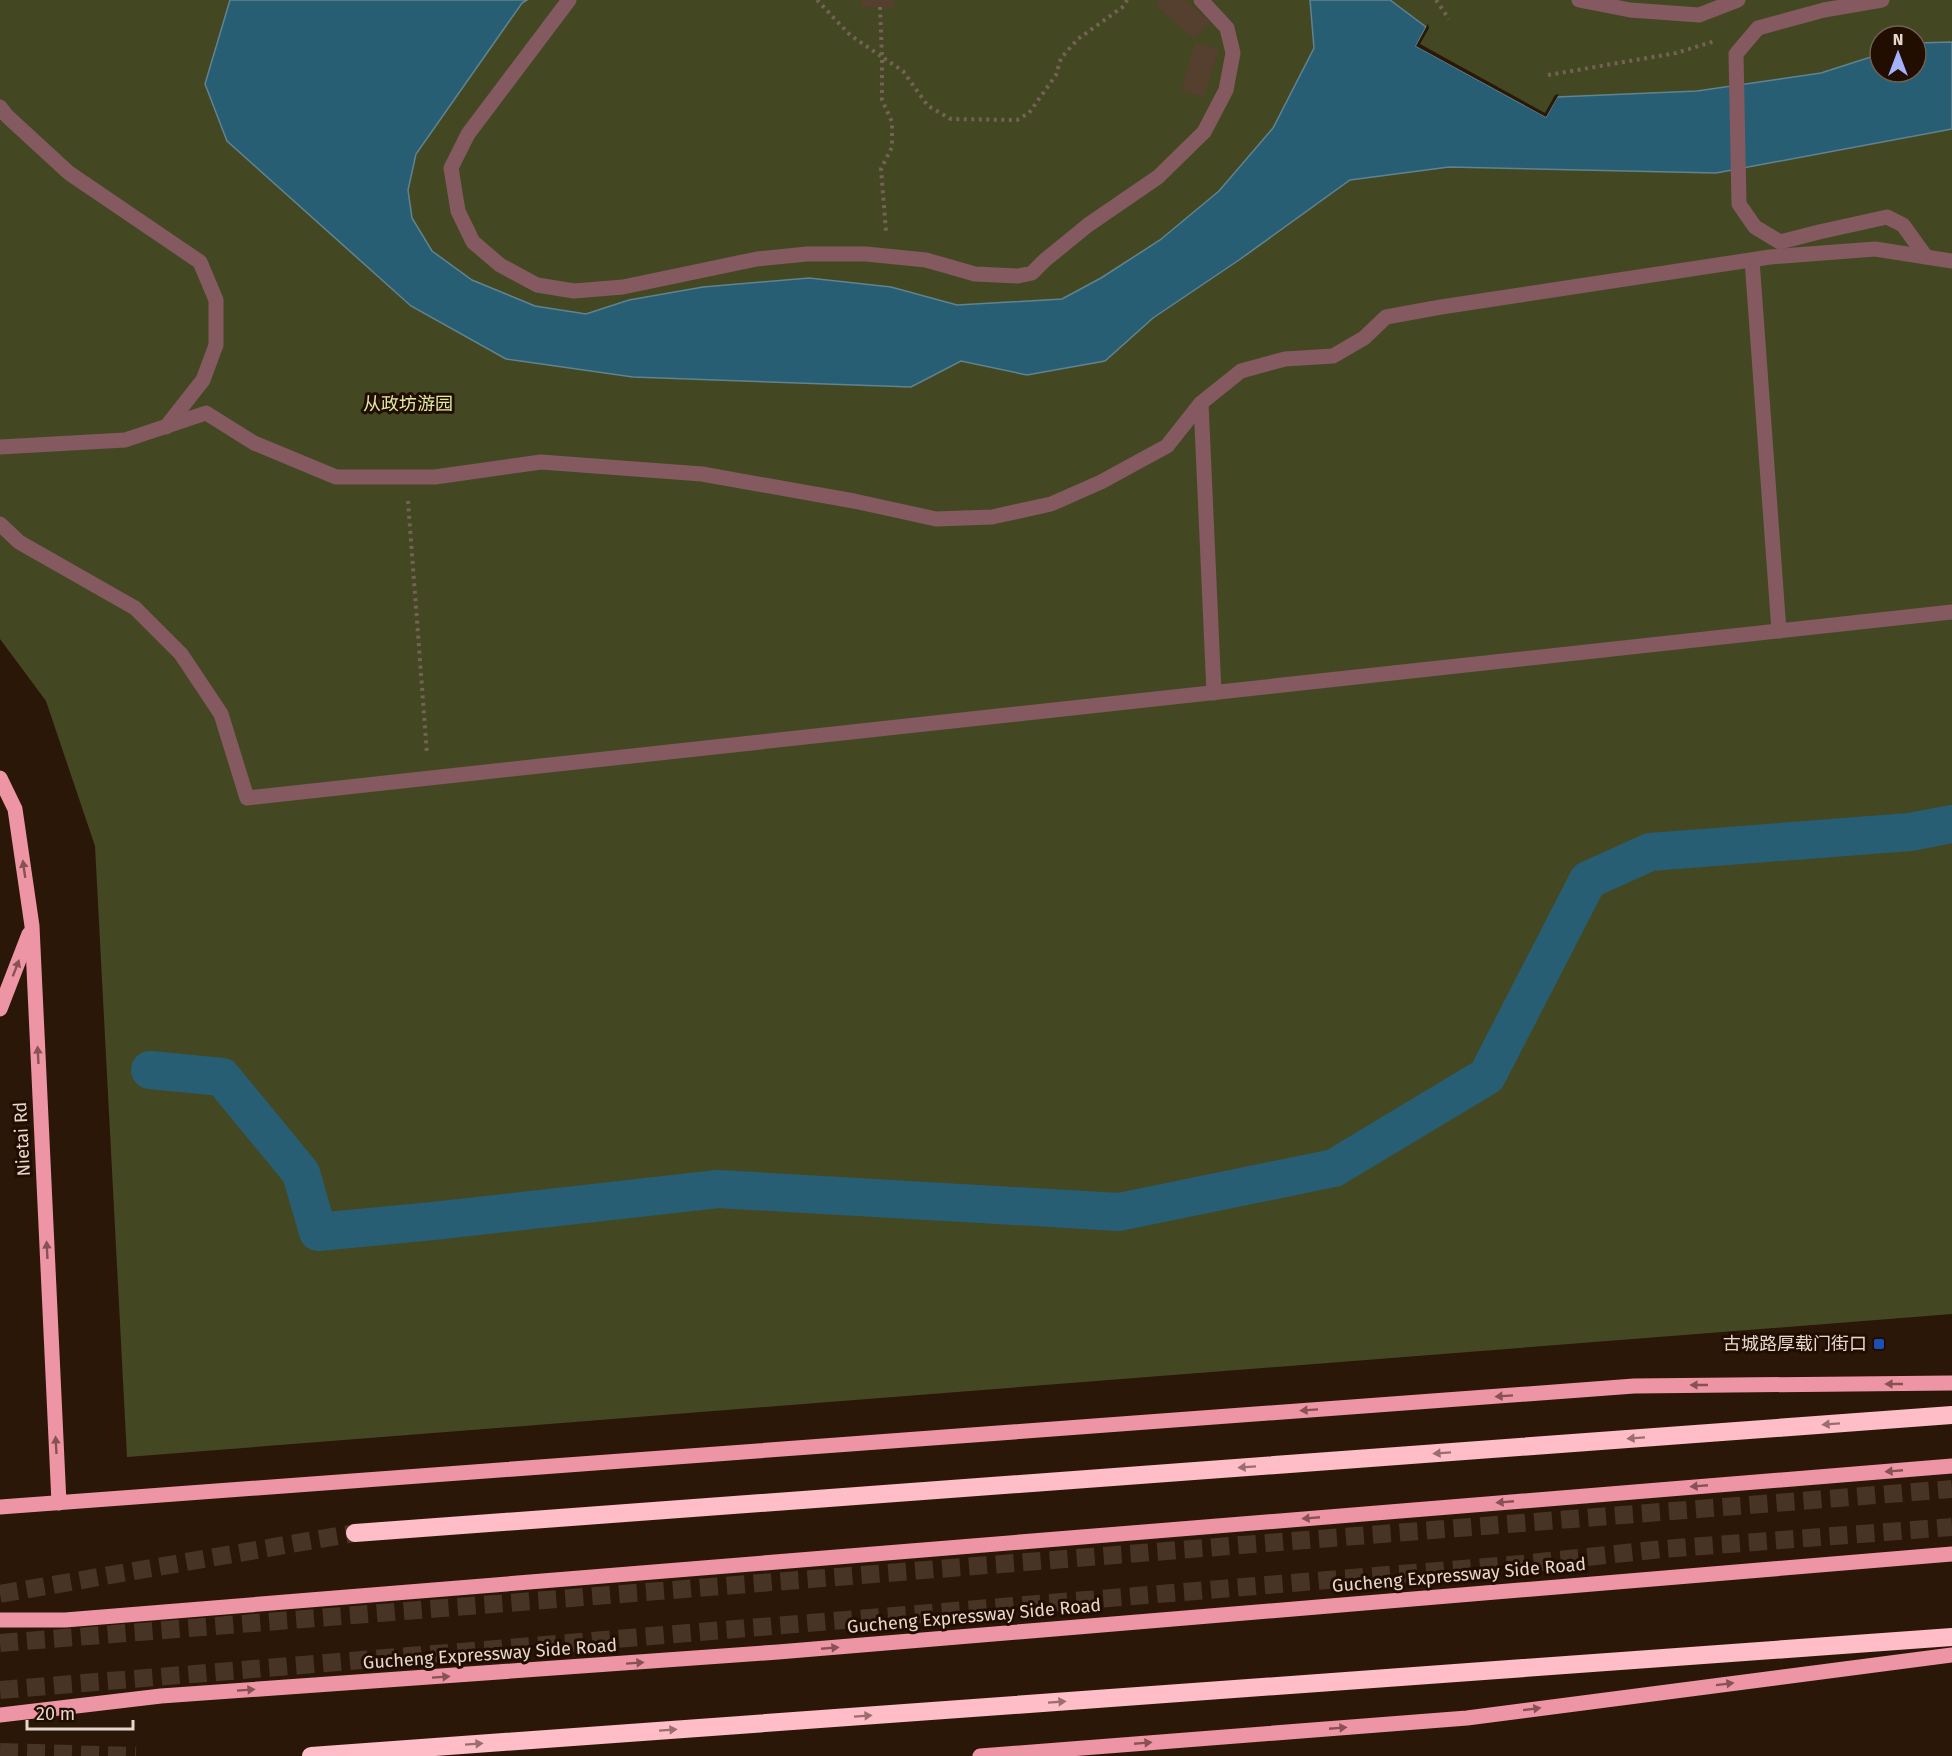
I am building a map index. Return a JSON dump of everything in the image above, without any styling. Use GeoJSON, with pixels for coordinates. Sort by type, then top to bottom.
{"type":"FeatureCollection","features":[{"type":"Feature","properties":{"kind":"highway"},"geometry":{"type":"LineString","coordinates":[[355,1533],[1952,1415]]}},
{"type":"Feature","properties":{"kind":"highway"},"geometry":{"type":"LineString","coordinates":[[311,1756],[1952,1636]]}},
{"type":"Feature","properties":{"kind":"main road","name":"Nietai Rd"},"geometry":{"type":"LineString","coordinates":[[0,778],[15,809],[32,927],[58,1503]]}},
{"type":"Feature","properties":{"kind":"main road"},"geometry":{"type":"LineString","coordinates":[[0,1009],[32,927]]}},
{"type":"Feature","properties":{"kind":"main road"},"geometry":{"type":"LineString","coordinates":[[0,1508],[1634,1386],[1952,1383]]}},
{"type":"Feature","properties":{"kind":"main road"},"geometry":{"type":"LineString","coordinates":[[0,1620],[77,1619],[1952,1466]]}},
{"type":"Feature","properties":{"kind":"main road","name":"Gucheng Expressway Side Road"},"geometry":{"type":"LineString","coordinates":[[0,1714],[161,1696],[790,1651],[1952,1554]]}},
{"type":"Feature","properties":{"kind":"main road"},"geometry":{"type":"LineString","coordinates":[[980,1756],[1467,1718],[1952,1655]]}},
{"type":"Feature","properties":{"kind":"lane"},"geometry":{"type":"LineString","coordinates":[[569,0],[468,134],[451,168],[458,211],[473,242],[500,265],[537,285],[574,291],[623,287],[757,259],[807,254],[893,256],[926,260],[975,274],[1018,276],[1032,273],[1088,225],[1158,177],[1204,132],[1227,90],[1233,53],[1227,28],[1201,0]]}},
{"type":"Feature","properties":{"kind":"lane"},"geometry":{"type":"LineString","coordinates":[[1579,0],[1630,10],[1699,15],[1738,0]]}},
{"type":"Feature","properties":{"kind":"lane"},"geometry":{"type":"LineString","coordinates":[[1882,0],[1824,10],[1758,28],[1736,54],[1739,204],[1755,227],[1780,242],[1887,217],[1903,225],[1926,257]]}},
{"type":"Feature","properties":{"kind":"lane"},"geometry":{"type":"LineString","coordinates":[[0,107],[69,173],[200,262],[216,300],[216,345],[202,380],[166,427]]}},
{"type":"Feature","properties":{"kind":"lane"},"geometry":{"type":"LineString","coordinates":[[0,447],[125,440],[206,414],[254,443],[336,477],[435,477],[541,462],[702,474],[854,501],[936,519],[992,517],[1051,504],[1111,477],[1167,446],[1201,403],[1241,371],[1285,359],[1333,356],[1364,338],[1386,317],[1441,306],[1752,260],[1875,249],[1952,261]]}},
{"type":"Feature","properties":{"kind":"lane"},"geometry":{"type":"LineString","coordinates":[[1752,260],[1779,631]]}},
{"type":"Feature","properties":{"kind":"lane"},"geometry":{"type":"LineString","coordinates":[[1201,403],[1214,693]]}},
{"type":"Feature","properties":{"kind":"lane"},"geometry":{"type":"LineString","coordinates":[[0,524],[19,543],[135,608],[181,654],[221,714],[247,798],[1952,612]]}},
{"type":"Feature","properties":{"kind":"path"},"geometry":{"type":"LineString","coordinates":[[817,0],[850,35],[903,71],[928,106],[951,119],[1017,120],[1029,113],[1056,75],[1061,58],[1078,39],[1124,6],[1127,0]]}},
{"type":"Feature","properties":{"kind":"path"},"geometry":{"type":"LineString","coordinates":[[1436,0],[1449,19]]}},
{"type":"Feature","properties":{"kind":"path"},"geometry":{"type":"LineString","coordinates":[[880,7],[882,100],[892,122],[892,147],[881,169],[885,227],[893,256]]}},
{"type":"Feature","properties":{"kind":"path"},"geometry":{"type":"LineString","coordinates":[[1548,75],[1676,53],[1758,28]]}},
{"type":"Feature","properties":{"kind":"path"},"geometry":{"type":"LineString","coordinates":[[406,477],[429,778]]}},
{"type":"Feature","properties":{"kind":"green space","name":"从政坊游园"},"geometry":{"type":"Polygon","coordinates":[[[0,0],[1952,0],[1952,1314],[127,1457],[95,846],[46,701],[0,639],[0,0]]]}},
{"type":"Feature","properties":{"kind":"water"},"geometry":{"type":"Polygon","coordinates":[[[230,0],[527,0],[522,3],[416,154],[408,190],[412,218],[432,251],[472,280],[535,306],[586,314],[629,300],[703,287],[809,278],[891,287],[957,305],[1062,299],[1101,278],[1160,240],[1219,191],[1273,128],[1314,48],[1310,0],[1390,0],[1426,27],[1416,46],[1546,117],[1557,97],[1697,91],[1821,73],[1868,58],[1868,84],[1928,84],[1928,43],[1952,42],[1952,129],[1716,173],[1449,167],[1350,180],[1239,260],[1153,318],[1105,361],[1027,375],[961,361],[911,387],[633,377],[506,359],[411,306],[227,141],[205,84],[230,0]]]}},
{"type":"Feature","properties":{"kind":"pier"},"geometry":{"type":"Polygon","coordinates":[[[1428,24],[1429,28],[1420,44],[1545,113],[1555,95],[1559,94],[1546,117],[1416,46],[1428,24]]]}},
{"type":"Feature","properties":{"kind":"building"},"geometry":{"type":"Polygon","coordinates":[[[862,0],[894,0],[894,8],[862,7],[862,0]]]}},
{"type":"Feature","properties":{"kind":"building"},"geometry":{"type":"Polygon","coordinates":[[[1159,0],[1185,0],[1210,21],[1195,39],[1155,5],[1159,0]]]}},
{"type":"Feature","properties":{"kind":"building"},"geometry":{"type":"Polygon","coordinates":[[[1195,43],[1219,49],[1204,97],[1181,90],[1195,43]]]}},
{"type":"Feature","properties":{"kind":"waterway"},"geometry":{"type":"LineString","coordinates":[[150,1070],[222,1077],[301,1173],[318,1232],[718,1189],[1119,1212],[1334,1168],[1487,1076],[1588,880],[1650,852],[1910,832],[1952,824]]}},
{"type":"Feature","properties":{"kind":"tunnel"},"geometry":{"type":"LineString","coordinates":[[0,1643],[1952,1489]]}},
{"type":"Feature","properties":{"kind":"tunnel"},"geometry":{"type":"LineString","coordinates":[[0,1690],[1521,1564],[1663,1549],[1952,1527]]}},
{"type":"Feature","properties":{"kind":"tunnel"},"geometry":{"type":"LineString","coordinates":[[0,1594],[355,1533]]}},
{"type":"Feature","properties":{"kind":"tunnel"},"geometry":{"type":"LineString","coordinates":[[0,1752],[136,1756]]}},
{"type":"Feature","properties":{"kind":"place","name":"古城路厚载门街口"},"geometry":{"type":"Point","coordinates":[1879,1344]}}]}
